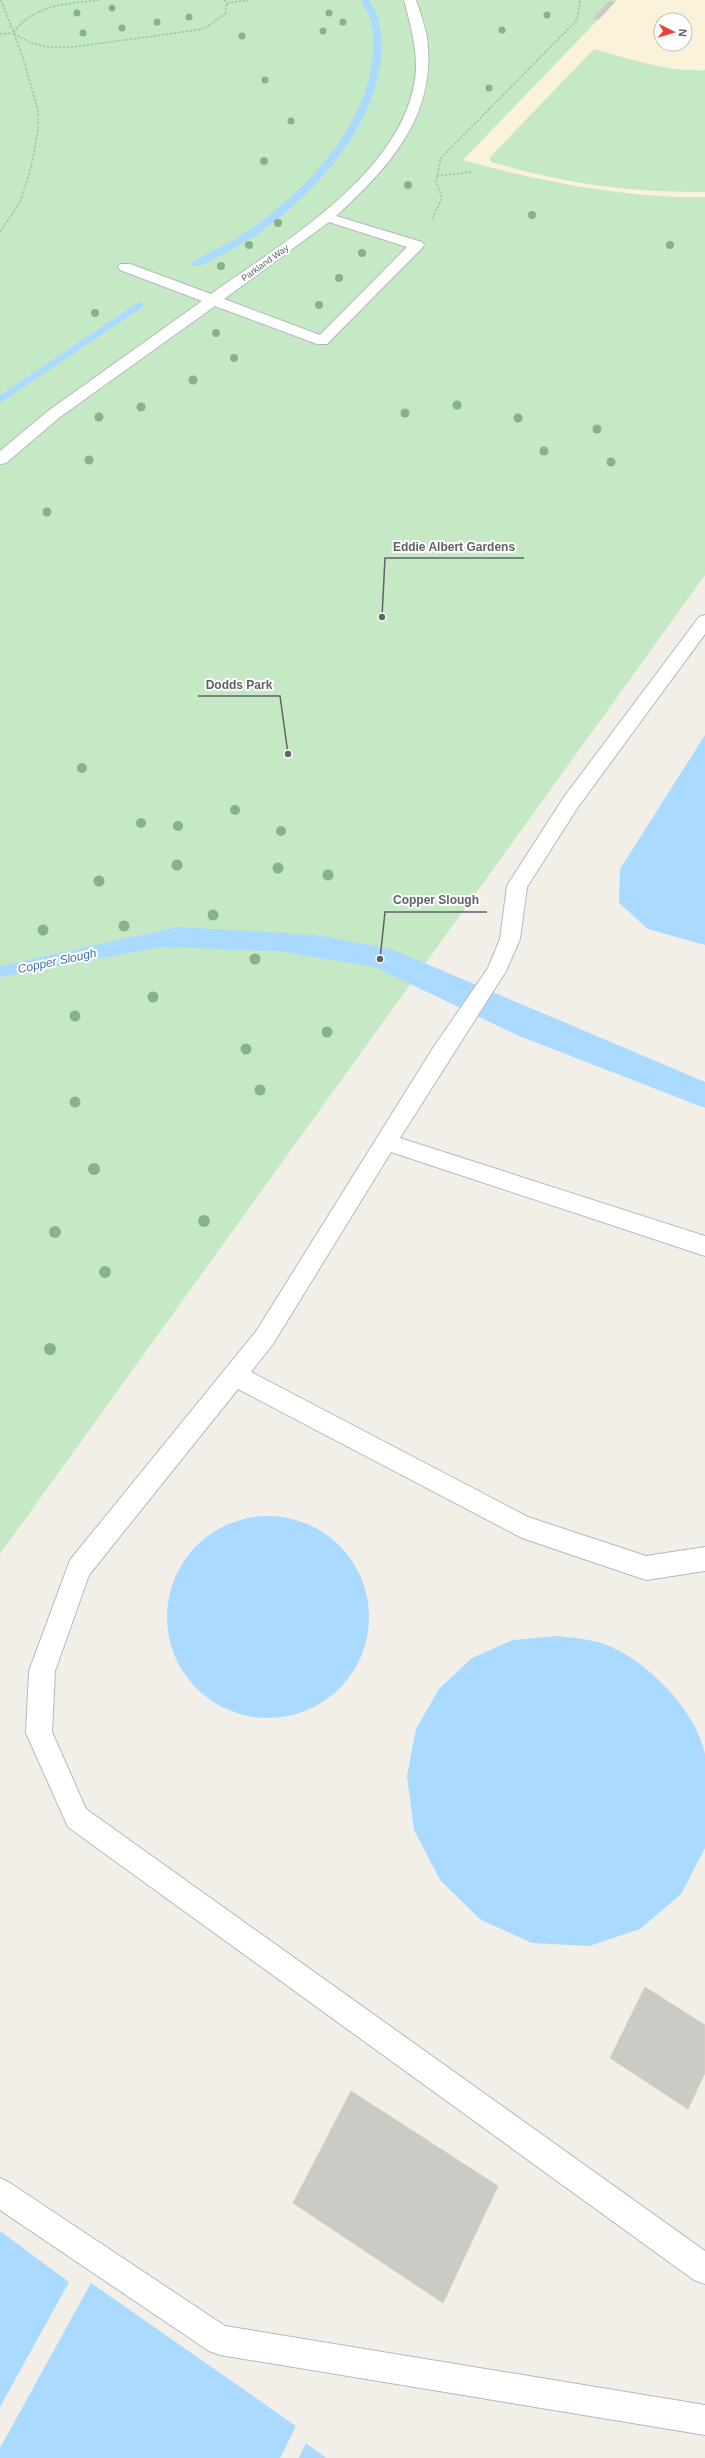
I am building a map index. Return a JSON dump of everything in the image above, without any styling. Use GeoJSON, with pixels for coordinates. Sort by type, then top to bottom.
{"type":"FeatureCollection","features":[{"type":"Feature","properties":{"kind":"street","name":"Parkland Way"},"geometry":{"type":"LineString","coordinates":[[0,459],[54,414],[326,217],[372,172],[399,141],[413,117],[419,94],[424,59],[418,20],[410,0]]}},
{"type":"Feature","properties":{"kind":"street"},"geometry":{"type":"LineString","coordinates":[[125,267],[211,301],[322,341],[417,245],[326,217]]}},
{"type":"Feature","properties":{"kind":"street"},"geometry":{"type":"LineString","coordinates":[[705,621],[571,802],[517,886],[510,939],[496,972],[440,1054],[265,1337],[79,1568],[42,1671],[39,1733],[77,1818],[705,2269]]}},
{"type":"Feature","properties":{"kind":"street"},"geometry":{"type":"LineString","coordinates":[[386,1142],[705,1246]]}},
{"type":"Feature","properties":{"kind":"street"},"geometry":{"type":"LineString","coordinates":[[234,1375],[522,1527],[646,1568],[705,1559]]}},
{"type":"Feature","properties":{"kind":"street"},"geometry":{"type":"LineString","coordinates":[[0,2192],[220,2340],[705,2420]]}},
{"type":"Feature","properties":{"kind":"path"},"geometry":{"type":"LineString","coordinates":[[0,232],[20,202],[31,168],[38,130],[38,111],[23,57],[1,0]]}},
{"type":"Feature","properties":{"kind":"path"},"geometry":{"type":"LineString","coordinates":[[13,33],[19,22],[32,13],[53,6],[99,0]]}},
{"type":"Feature","properties":{"kind":"path"},"geometry":{"type":"LineString","coordinates":[[224,0],[227,3]]}},
{"type":"Feature","properties":{"kind":"path"},"geometry":{"type":"LineString","coordinates":[[227,3],[249,0]]}},
{"type":"Feature","properties":{"kind":"path"},"geometry":{"type":"LineString","coordinates":[[417,245],[438,209],[442,198],[436,181],[441,158],[577,20],[580,0]]}},
{"type":"Feature","properties":{"kind":"path"},"geometry":{"type":"LineString","coordinates":[[0,34],[13,33],[31,43],[48,47],[74,47],[204,29],[225,14],[227,3]]}},
{"type":"Feature","properties":{"kind":"path"},"geometry":{"type":"LineString","coordinates":[[437,176],[472,172]]}},
{"type":"Feature","properties":{"kind":"green space"},"geometry":{"type":"Polygon","coordinates":[[[0,0],[705,0],[705,575],[0,1554],[0,0]]]}},
{"type":"Feature","properties":{"kind":"sand"},"geometry":{"type":"Polygon","coordinates":[[[617,0],[705,0],[705,70],[663,67],[635,61],[594,49],[489,158],[491,162],[544,176],[570,181],[650,191],[705,192],[705,197],[674,197],[613,192],[553,182],[463,160],[617,0]]]}},
{"type":"Feature","properties":{"kind":"water"},"geometry":{"type":"Polygon","coordinates":[[[705,735],[705,945],[648,929],[619,903],[620,869],[705,735]]]}},
{"type":"Feature","properties":{"kind":"water"},"geometry":{"type":"Polygon","coordinates":[[[178,927],[317,935],[394,950],[705,1082],[705,1108],[519,1036],[375,967],[277,951],[161,947],[0,977],[0,966],[178,927]]]}},
{"type":"Feature","properties":{"kind":"water"},"geometry":{"type":"Polygon","coordinates":[[[258,1516],[278,1516],[307,1523],[340,1545],[362,1578],[369,1607],[369,1627],[362,1656],[340,1689],[307,1711],[278,1718],[258,1718],[229,1711],[196,1689],[174,1656],[167,1627],[167,1607],[174,1578],[196,1545],[229,1523],[258,1516]]]}},
{"type":"Feature","properties":{"kind":"water"},"geometry":{"type":"Polygon","coordinates":[[[558,1636],[599,1642],[620,1651],[636,1661],[667,1688],[680,1704],[700,1737],[705,1754],[705,1848],[681,1894],[640,1929],[589,1946],[532,1943],[481,1920],[440,1880],[414,1830],[407,1776],[416,1729],[439,1689],[472,1658],[513,1640],[558,1636]]]}},
{"type":"Feature","properties":{"kind":"water"},"geometry":{"type":"Polygon","coordinates":[[[0,2231],[69,2282],[0,2407],[0,2231]]]}},
{"type":"Feature","properties":{"kind":"water"},"geometry":{"type":"Polygon","coordinates":[[[91,2283],[296,2426],[280,2458],[0,2458],[0,2448],[91,2283]]]}},
{"type":"Feature","properties":{"kind":"water"},"geometry":{"type":"Polygon","coordinates":[[[306,2443],[326,2458],[299,2458],[306,2443]]]}},
{"type":"Feature","properties":{"kind":"building"},"geometry":{"type":"Polygon","coordinates":[[[609,1],[615,2],[598,20],[592,19],[609,1]]]}},
{"type":"Feature","properties":{"kind":"building"},"geometry":{"type":"Polygon","coordinates":[[[645,1987],[705,2025],[705,2073],[688,2109],[610,2058],[645,1987]]]}},
{"type":"Feature","properties":{"kind":"building"},"geometry":{"type":"Polygon","coordinates":[[[351,2091],[498,2186],[443,2303],[293,2203],[351,2091]]]}},
{"type":"Feature","properties":{"kind":"waterway"},"geometry":{"type":"LineString","coordinates":[[196,264],[243,239],[269,221],[312,181],[332,158],[349,134],[363,108],[373,80],[377,52],[375,22],[365,0]]}},
{"type":"Feature","properties":{"kind":"waterway"},"geometry":{"type":"LineString","coordinates":[[0,400],[139,305]]}},
{"type":"Feature","properties":{"kind":"place","name":"Eddie Albert Gardens"},"geometry":{"type":"Point","coordinates":[382,617]}},
{"type":"Feature","properties":{"kind":"place","name":"Dodds Park"},"geometry":{"type":"Point","coordinates":[288,754]}},
{"type":"Feature","properties":{"kind":"place","name":"Copper Slough"},"geometry":{"type":"Point","coordinates":[380,959]}}]}
